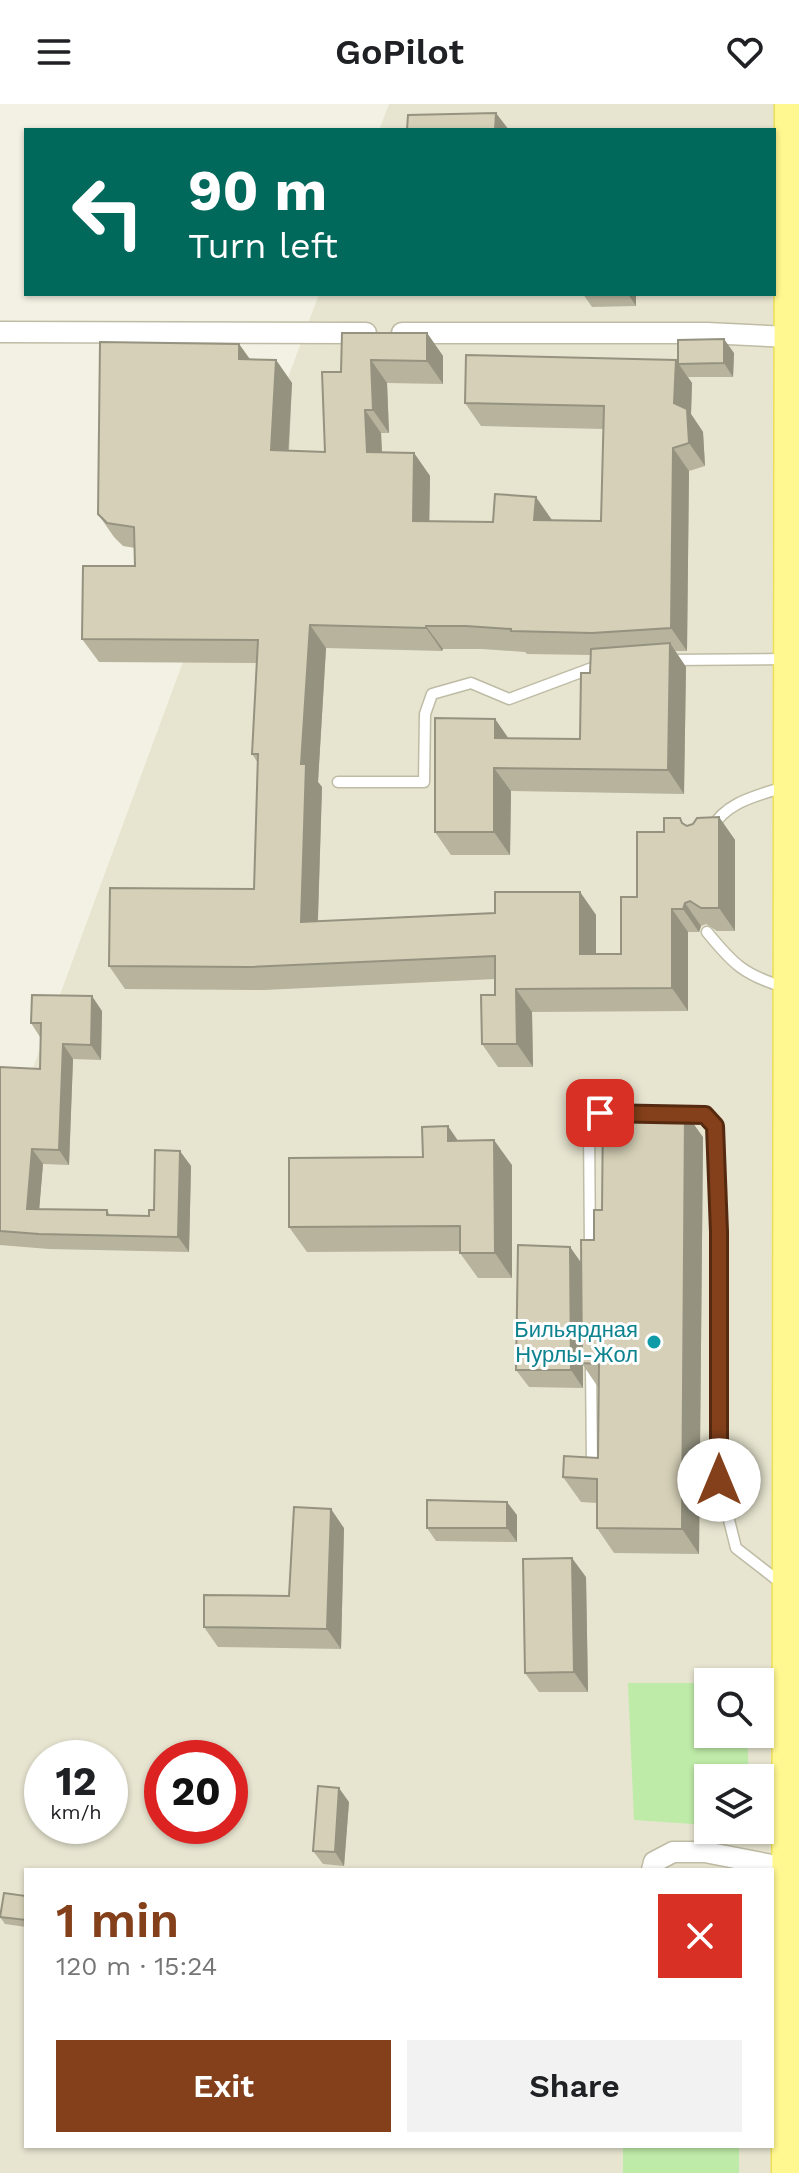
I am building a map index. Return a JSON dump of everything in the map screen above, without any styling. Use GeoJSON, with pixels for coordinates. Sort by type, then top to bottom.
{"type":"FeatureCollection","features":[{"type":"Feature","properties":{"kind":"main road"},"geometry":{"type":"LineString","coordinates":[[787,2173],[786,1586],[794,989],[790,785],[794,218],[790,104]]}},
{"type":"Feature","properties":{"kind":"street"},"geometry":{"type":"LineString","coordinates":[[0,332],[793,331]]}},
{"type":"Feature","properties":{"kind":"street"},"geometry":{"type":"LineString","coordinates":[[652,1868],[654,1862],[673,1852],[705,1852],[787,1868]]}},
{"type":"Feature","properties":{"kind":"lane"},"geometry":{"type":"LineString","coordinates":[[650,661],[791,659]]}},
{"type":"Feature","properties":{"kind":"lane"},"geometry":{"type":"LineString","coordinates":[[338,782],[424,782],[425,714],[432,694],[471,683],[509,699],[604,664],[619,663]]}},
{"type":"Feature","properties":{"kind":"lane"},"geometry":{"type":"LineString","coordinates":[[704,841],[719,814],[732,805],[790,785]]}},
{"type":"Feature","properties":{"kind":"lane"},"geometry":{"type":"LineString","coordinates":[[707,932],[732,962],[758,979],[794,989]]}},
{"type":"Feature","properties":{"kind":"lane"},"geometry":{"type":"LineString","coordinates":[[590,1271],[589,1127],[600,1113],[630,1114]]}},
{"type":"Feature","properties":{"kind":"lane"},"geometry":{"type":"LineString","coordinates":[[660,1114],[705,1115],[715,1126],[719,1232],[719,1480],[736,1548],[786,1586]]}},
{"type":"Feature","properties":{"kind":"lane"},"geometry":{"type":"LineString","coordinates":[[591,1351],[592,1463]]}},
{"type":"Feature","properties":{"kind":"shaded area"},"geometry":{"type":"Polygon","coordinates":[[[389,104],[799,104],[799,2173],[0,2173],[0,1157],[318,296],[776,296],[776,128],[380,128],[389,104]]]}},
{"type":"Feature","properties":{"kind":"green space"},"geometry":{"type":"Polygon","coordinates":[[[628,1683],[694,1683],[694,1748],[748,1748],[748,1764],[694,1764],[694,1824],[634,1820],[628,1683]]]}},
{"type":"Feature","properties":{"kind":"green space"},"geometry":{"type":"Polygon","coordinates":[[[623,2148],[739,2148],[739,2173],[623,2173],[623,2148]]]}},
{"type":"Feature","properties":{"kind":"building"},"geometry":{"type":"Polygon","coordinates":[[[496,113],[495,128],[407,128],[408,115],[496,113]]]}},
{"type":"Feature","properties":{"kind":"building"},"geometry":{"type":"Polygon","coordinates":[[[342,333],[427,333],[427,361],[371,360],[373,410],[365,410],[367,452],[414,453],[413,521],[493,522],[495,494],[536,497],[534,520],[601,521],[604,406],[465,403],[466,355],[676,360],[674,403],[687,409],[689,443],[673,448],[671,628],[592,633],[511,631],[466,626],[310,625],[301,764],[306,764],[301,922],[495,913],[495,892],[580,892],[580,954],[621,954],[621,897],[637,897],[637,832],[664,832],[664,818],[680,818],[687,826],[697,818],[719,817],[719,908],[701,908],[690,901],[685,903],[683,909],[672,909],[672,988],[516,989],[517,1044],[482,1044],[481,995],[495,995],[495,956],[248,967],[109,966],[110,888],[254,889],[258,754],[252,754],[258,640],[82,639],[83,566],[135,566],[134,527],[107,523],[98,514],[100,342],[239,344],[239,359],[276,360],[271,450],[325,452],[322,372],[341,372],[342,333]]]}},
{"type":"Feature","properties":{"kind":"building"},"geometry":{"type":"Polygon","coordinates":[[[724,339],[724,363],[678,364],[678,340],[724,339]]]}},
{"type":"Feature","properties":{"kind":"building"},"geometry":{"type":"Polygon","coordinates":[[[670,643],[668,770],[494,768],[494,832],[435,832],[435,718],[495,719],[495,738],[580,739],[581,673],[590,673],[591,649],[670,643]]]}},
{"type":"Feature","properties":{"kind":"building"},"geometry":{"type":"Polygon","coordinates":[[[32,995],[92,996],[91,1045],[63,1044],[59,1150],[32,1149],[27,1209],[107,1210],[107,1215],[149,1216],[149,1210],[154,1210],[155,1150],[180,1151],[178,1237],[0,1231],[0,1067],[40,1069],[41,1023],[31,1023],[32,995]]]}},
{"type":"Feature","properties":{"kind":"building","name":"Бильярдная Нурлы-Жол"},"geometry":{"type":"Polygon","coordinates":[[[603,1112],[685,1112],[682,1529],[597,1528],[597,1479],[563,1477],[564,1456],[598,1458],[599,1364],[582,1363],[581,1240],[594,1240],[594,1210],[602,1210],[603,1112]]]}},
{"type":"Feature","properties":{"kind":"building"},"geometry":{"type":"Polygon","coordinates":[[[448,1126],[448,1141],[494,1140],[495,1253],[460,1253],[460,1226],[289,1227],[289,1158],[423,1157],[422,1127],[448,1126]]]}},
{"type":"Feature","properties":{"kind":"building"},"geometry":{"type":"Polygon","coordinates":[[[518,1245],[570,1247],[571,1370],[516,1370],[518,1245]]]}},
{"type":"Feature","properties":{"kind":"building"},"geometry":{"type":"Polygon","coordinates":[[[427,1500],[507,1502],[507,1528],[427,1528],[427,1500]]]}},
{"type":"Feature","properties":{"kind":"building"},"geometry":{"type":"Polygon","coordinates":[[[294,1507],[331,1509],[327,1629],[204,1627],[204,1595],[289,1596],[294,1507]]]}},
{"type":"Feature","properties":{"kind":"building"},"geometry":{"type":"Polygon","coordinates":[[[572,1558],[574,1672],[525,1673],[523,1559],[572,1558]]]}},
{"type":"Feature","properties":{"kind":"building"},"geometry":{"type":"Polygon","coordinates":[[[318,1786],[339,1788],[335,1852],[313,1851],[318,1786]]]}},
{"type":"Feature","properties":{"kind":"building"},"geometry":{"type":"Polygon","coordinates":[[[4,1893],[24,1896],[24,1920],[0,1917],[4,1893]]]}},
{"type":"Feature","properties":{"kind":"place","name":"Бильярдная Нурлы-Жол"},"geometry":{"type":"Point","coordinates":[654,1342]}},
{"type":"Feature","properties":{"kind":"route"},"geometry":{"type":"LineString","coordinates":[[600,1113],[705,1115],[715,1126],[719,1232],[719,1480]]}}]}
